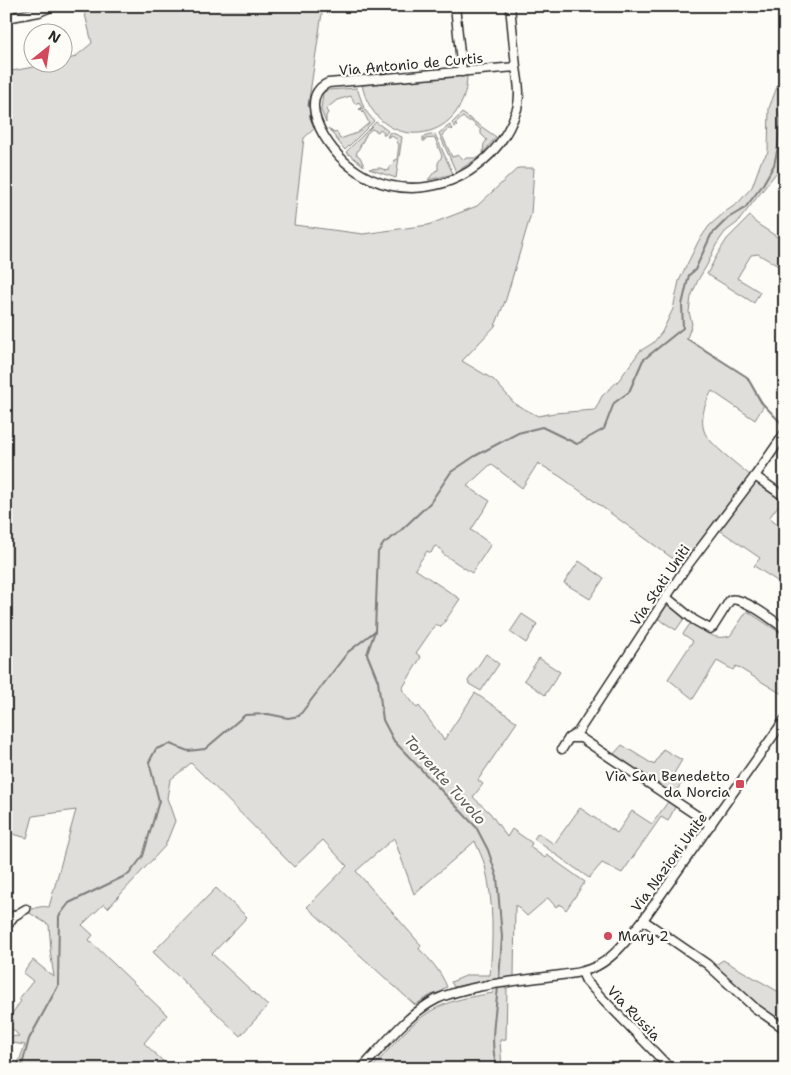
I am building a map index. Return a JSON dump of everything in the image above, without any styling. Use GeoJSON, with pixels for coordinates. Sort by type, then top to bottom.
{"type":"FeatureCollection","features":[{"type":"Feature","properties":{"kind":"street"},"geometry":{"type":"LineString","coordinates":[[6,18],[40,12],[53,6]]}},
{"type":"Feature","properties":{"kind":"street"},"geometry":{"type":"LineString","coordinates":[[455,6],[462,72]]}},
{"type":"Feature","properties":{"kind":"street","name":"Via Antonio de Curtis"},"geometry":{"type":"LineString","coordinates":[[510,6],[516,67],[519,101],[509,128],[498,145],[476,168],[456,179],[434,186],[405,188],[395,186],[362,174],[348,164],[334,151],[321,131],[314,115],[317,91],[328,83],[516,67]]}},
{"type":"Feature","properties":{"kind":"street","name":"Via Stati Uniti"},"geometry":{"type":"LineString","coordinates":[[562,748],[569,738],[580,735],[666,597],[783,435]]}},
{"type":"Feature","properties":{"kind":"street"},"geometry":{"type":"LineString","coordinates":[[755,476],[785,497]]}},
{"type":"Feature","properties":{"kind":"street"},"geometry":{"type":"LineString","coordinates":[[666,597],[694,620],[710,629],[730,600],[733,599],[750,606],[785,629]]}},
{"type":"Feature","properties":{"kind":"street","name":"Via Nazioni Unite"},"geometry":{"type":"LineString","coordinates":[[361,1069],[409,1019],[428,1004],[453,994],[491,986],[582,972],[609,958],[643,920],[785,719]]}},
{"type":"Feature","properties":{"kind":"street"},"geometry":{"type":"LineString","coordinates":[[580,735],[711,825]]}},
{"type":"Feature","properties":{"kind":"street"},"geometry":{"type":"LineString","coordinates":[[6,927],[14,916],[26,909]]}},
{"type":"Feature","properties":{"kind":"street"},"geometry":{"type":"LineString","coordinates":[[643,920],[707,964],[756,1008],[785,1030]]}},
{"type":"Feature","properties":{"kind":"street","name":"Via Russia"},"geometry":{"type":"LineString","coordinates":[[582,972],[586,981],[671,1069]]}},
{"type":"Feature","properties":{"kind":"shaded area"},"geometry":{"type":"Polygon","coordinates":[[[83,6],[323,6],[308,106],[310,107],[310,118],[315,128],[304,138],[294,225],[363,234],[428,225],[477,206],[518,168],[534,168],[531,214],[506,299],[495,326],[462,361],[494,380],[515,404],[538,416],[595,410],[602,396],[619,380],[640,351],[653,343],[662,332],[673,309],[679,281],[698,242],[709,226],[738,203],[752,187],[761,162],[768,152],[769,108],[785,66],[785,143],[780,168],[737,223],[725,232],[716,245],[691,297],[689,312],[692,324],[687,338],[747,377],[764,405],[755,420],[712,391],[704,408],[703,428],[705,434],[724,454],[751,476],[683,566],[561,477],[538,463],[522,488],[491,464],[467,486],[490,501],[471,530],[491,544],[472,573],[443,554],[441,549],[436,546],[431,553],[427,551],[415,569],[460,599],[441,627],[436,624],[416,653],[421,657],[402,689],[417,708],[419,706],[444,740],[475,693],[517,722],[478,780],[483,784],[473,797],[490,813],[507,837],[512,829],[532,843],[530,847],[545,858],[547,855],[585,882],[566,910],[560,904],[556,907],[548,898],[527,916],[515,906],[514,977],[519,977],[519,979],[504,980],[504,988],[507,988],[506,1039],[500,1040],[502,1069],[371,1069],[413,1024],[432,1010],[468,997],[493,993],[493,979],[454,987],[451,982],[468,975],[490,975],[492,934],[490,893],[485,866],[475,841],[414,894],[394,838],[356,871],[421,945],[419,949],[435,966],[447,987],[443,991],[431,995],[415,1005],[307,907],[347,866],[323,840],[294,867],[191,763],[170,780],[167,798],[175,821],[165,846],[108,908],[104,904],[82,925],[93,935],[89,940],[167,1015],[144,1043],[171,1069],[16,1069],[25,1045],[6,1042],[6,1037],[19,1036],[6,1022],[21,1001],[19,999],[33,981],[23,973],[33,960],[54,977],[49,925],[28,912],[38,907],[49,907],[76,810],[33,816],[27,838],[6,832],[6,72],[22,69],[22,72],[72,72],[72,58],[92,43],[83,6]]]}},
{"type":"Feature","properties":{"kind":"shaded area"},"geometry":{"type":"Polygon","coordinates":[[[467,76],[463,99],[452,117],[437,128],[420,133],[402,131],[385,123],[371,108],[362,85],[467,76]]]}},
{"type":"Feature","properties":{"kind":"shaded area"},"geometry":{"type":"Polygon","coordinates":[[[357,88],[364,108],[360,110],[362,108],[359,102],[355,104],[351,96],[337,100],[326,109],[328,113],[326,123],[321,110],[323,93],[328,90],[357,88]]]}},
{"type":"Feature","properties":{"kind":"shaded area"},"geometry":{"type":"Polygon","coordinates":[[[365,110],[374,121],[345,150],[328,128],[334,133],[337,132],[340,139],[357,133],[369,123],[362,112],[365,110]]]}},
{"type":"Feature","properties":{"kind":"shaded area"},"geometry":{"type":"Polygon","coordinates":[[[462,113],[496,137],[483,153],[484,144],[487,140],[481,134],[481,130],[463,117],[455,124],[457,126],[455,127],[452,123],[462,113]]]}},
{"type":"Feature","properties":{"kind":"shaded area"},"geometry":{"type":"Polygon","coordinates":[[[376,122],[388,131],[385,135],[380,129],[378,132],[372,129],[367,133],[356,154],[360,157],[364,166],[346,152],[376,122]]]}},
{"type":"Feature","properties":{"kind":"shaded area"},"geometry":{"type":"Polygon","coordinates":[[[450,125],[453,129],[450,128],[442,135],[452,157],[459,155],[464,160],[466,158],[478,158],[456,172],[439,133],[450,125]]]}},
{"type":"Feature","properties":{"kind":"shaded area"},"geometry":{"type":"Polygon","coordinates":[[[390,132],[402,137],[396,178],[369,169],[380,168],[388,171],[395,160],[397,160],[399,144],[396,142],[398,140],[390,135],[387,137],[390,132]]]}},
{"type":"Feature","properties":{"kind":"shaded area"},"geometry":{"type":"Polygon","coordinates":[[[435,134],[453,174],[428,180],[438,170],[438,163],[442,156],[435,138],[423,141],[423,137],[435,134]]]}},
{"type":"Feature","properties":{"kind":"shaded area"},"geometry":{"type":"Polygon","coordinates":[[[750,216],[756,223],[785,242],[785,270],[758,254],[751,255],[737,278],[760,292],[754,303],[707,274],[727,239],[750,216]]]}},
{"type":"Feature","properties":{"kind":"shaded area"},"geometry":{"type":"Polygon","coordinates":[[[755,479],[784,498],[769,518],[785,531],[785,586],[754,566],[760,558],[718,529],[755,479]]]}},
{"type":"Feature","properties":{"kind":"shaded area"},"geometry":{"type":"Polygon","coordinates":[[[579,561],[604,578],[590,599],[564,583],[579,561]]]}},
{"type":"Feature","properties":{"kind":"shaded area"},"geometry":{"type":"Polygon","coordinates":[[[667,601],[685,617],[676,630],[657,618],[667,601]]]}},
{"type":"Feature","properties":{"kind":"shaded area"},"geometry":{"type":"Polygon","coordinates":[[[747,611],[785,636],[785,696],[736,666],[733,670],[717,661],[693,699],[668,679],[693,641],[683,634],[692,621],[713,636],[730,636],[747,611]]]}},
{"type":"Feature","properties":{"kind":"shaded area"},"geometry":{"type":"Polygon","coordinates":[[[522,614],[537,624],[526,643],[510,632],[522,614]]]}},
{"type":"Feature","properties":{"kind":"shaded area"},"geometry":{"type":"Polygon","coordinates":[[[486,654],[499,664],[481,691],[469,684],[468,681],[486,654]]]}},
{"type":"Feature","properties":{"kind":"shaded area"},"geometry":{"type":"Polygon","coordinates":[[[539,658],[560,672],[545,695],[524,680],[539,658]]]}},
{"type":"Feature","properties":{"kind":"shaded area"},"geometry":{"type":"Polygon","coordinates":[[[622,745],[654,765],[663,749],[682,760],[673,775],[683,781],[673,796],[612,756],[622,745]]]}},
{"type":"Feature","properties":{"kind":"shaded area"},"geometry":{"type":"Polygon","coordinates":[[[670,799],[677,803],[668,821],[661,817],[622,873],[602,863],[589,878],[534,839],[538,833],[554,844],[580,808],[617,833],[632,811],[652,824],[670,799]]]}},
{"type":"Feature","properties":{"kind":"shaded area"},"geometry":{"type":"Polygon","coordinates":[[[216,888],[247,917],[212,954],[268,1006],[240,1036],[153,952],[216,888]]]}},
{"type":"Feature","properties":{"kind":"shaded area"},"geometry":{"type":"Polygon","coordinates":[[[723,960],[779,992],[785,985],[785,1026],[745,996],[714,966],[723,960]]]}},
{"type":"Feature","properties":{"kind":"waterway","name":"Torrente Tuvolo"},"geometry":{"type":"LineString","coordinates":[[499,980],[502,937],[497,877],[488,850],[476,827],[394,741],[383,720],[378,681],[367,654],[375,631],[378,552],[384,543],[396,535],[430,503],[451,472],[475,456],[518,433],[542,427],[577,444],[604,429],[614,403],[629,392],[643,360],[683,328],[682,305],[689,275],[695,270],[711,235],[728,218],[745,208],[762,186],[774,165],[778,147],[781,111],[785,102]]}},
{"type":"Feature","properties":{"kind":"waterway"},"geometry":{"type":"LineString","coordinates":[[686,338],[747,377],[761,402],[785,427]]}},
{"type":"Feature","properties":{"kind":"waterway"},"geometry":{"type":"LineString","coordinates":[[21,1069],[29,1039],[58,986],[59,916],[69,903],[129,874],[143,856],[159,801],[149,762],[156,749],[170,744],[188,751],[205,749],[245,715],[268,714],[288,718],[299,716],[348,652],[375,631]]}},
{"type":"Feature","properties":{"kind":"waterway","name":"Torrente Tuvolo"},"geometry":{"type":"LineString","coordinates":[[498,987],[493,1039],[498,1069]]}},
{"type":"Feature","properties":{"kind":"place","name":"Via San Benedetto da Norcia"},"geometry":{"type":"Point","coordinates":[740,784]}},
{"type":"Feature","properties":{"kind":"place","name":"Mary 2"},"geometry":{"type":"Point","coordinates":[608,936]}}]}
